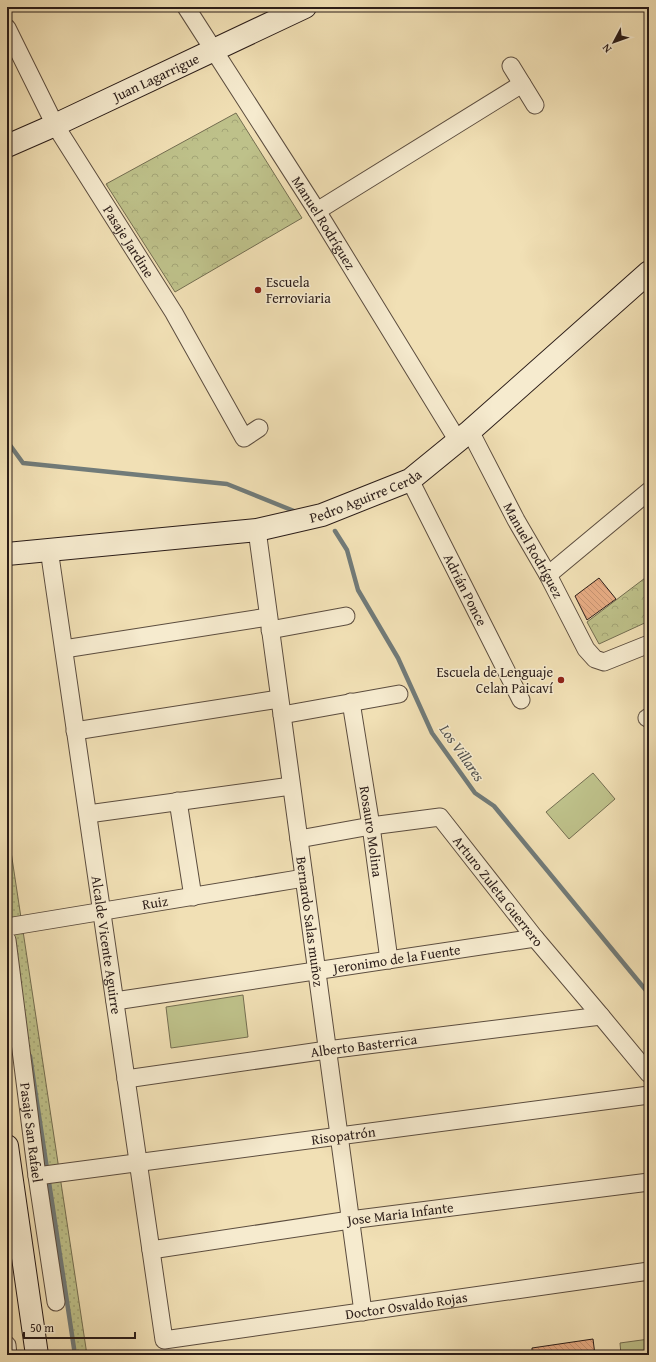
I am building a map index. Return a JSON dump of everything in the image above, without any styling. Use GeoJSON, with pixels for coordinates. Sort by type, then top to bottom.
{"type":"FeatureCollection","features":[{"type":"Feature","properties":{"kind":"street","name":"Manuel Rodríguez"},"geometry":{"type":"LineString","coordinates":[[186,7],[464,436],[548,575],[586,649],[595,659],[604,662],[649,644]]}},
{"type":"Feature","properties":{"kind":"street","name":"Juan Lagarrigue"},"geometry":{"type":"LineString","coordinates":[[7,146],[55,125],[305,7]]}},
{"type":"Feature","properties":{"kind":"street","name":"Pasaje Jardine"},"geometry":{"type":"LineString","coordinates":[[7,28],[55,125],[174,312],[244,438],[259,428]]}},
{"type":"Feature","properties":{"kind":"street"},"geometry":{"type":"LineString","coordinates":[[511,66],[535,105]]}},
{"type":"Feature","properties":{"kind":"street"},"geometry":{"type":"LineString","coordinates":[[317,211],[522,84]]}},
{"type":"Feature","properties":{"kind":"street","name":"Pedro Aguirre Cerda"},"geometry":{"type":"LineString","coordinates":[[7,554],[256,530],[322,515],[410,480],[464,436],[649,272]]}},
{"type":"Feature","properties":{"kind":"street","name":"Adrián Ponce"},"geometry":{"type":"LineString","coordinates":[[410,480],[521,700]]}},
{"type":"Feature","properties":{"kind":"street"},"geometry":{"type":"LineString","coordinates":[[548,575],[649,491]]}},
{"type":"Feature","properties":{"kind":"street","name":"Bernardo Salas muñoz"},"geometry":{"type":"LineString","coordinates":[[256,530],[363,1312]]}},
{"type":"Feature","properties":{"kind":"street","name":"Alcalde Vicente Aguirre"},"geometry":{"type":"LineString","coordinates":[[49,549],[164,1340]]}},
{"type":"Feature","properties":{"kind":"street"},"geometry":{"type":"LineString","coordinates":[[64,649],[346,616]]}},
{"type":"Feature","properties":{"kind":"street"},"geometry":{"type":"LineString","coordinates":[[75,731],[280,707],[351,702],[399,694]]}},
{"type":"Feature","properties":{"kind":"street","name":"Rosauro Molina"},"geometry":{"type":"LineString","coordinates":[[351,702],[371,826],[389,960]]}},
{"type":"Feature","properties":{"kind":"street"},"geometry":{"type":"LineString","coordinates":[[88,814],[291,786]]}},
{"type":"Feature","properties":{"kind":"street"},"geometry":{"type":"LineString","coordinates":[[178,801],[193,897]]}},
{"type":"Feature","properties":{"kind":"street","name":"Arturo Zuleta Guerrero"},"geometry":{"type":"LineString","coordinates":[[299,839],[371,826],[440,817],[535,938],[649,1074]]}},
{"type":"Feature","properties":{"kind":"street","name":"Ruiz"},"geometry":{"type":"LineString","coordinates":[[7,927],[304,878]]}},
{"type":"Feature","properties":{"kind":"street","name":"Jeronimo de la Fuente"},"geometry":{"type":"LineString","coordinates":[[115,1001],[535,938]]}},
{"type":"Feature","properties":{"kind":"street","name":"Pasaje San Rafael"},"geometry":{"type":"LineString","coordinates":[[7,940],[37,1176],[56,1302]]}},
{"type":"Feature","properties":{"kind":"street","name":"Alberto Basterrica"},"geometry":{"type":"LineString","coordinates":[[126,1079],[327,1050],[601,1016]]}},
{"type":"Feature","properties":{"kind":"street","name":"Risopatrón"},"geometry":{"type":"LineString","coordinates":[[37,1176],[649,1095]]}},
{"type":"Feature","properties":{"kind":"street"},"geometry":{"type":"LineString","coordinates":[[7,1146],[36,1355]]}},
{"type":"Feature","properties":{"kind":"street","name":"Jose Maria Infante"},"geometry":{"type":"LineString","coordinates":[[152,1250],[350,1220],[649,1182]]}},
{"type":"Feature","properties":{"kind":"street","name":"Doctor Osvaldo Rojas"},"geometry":{"type":"LineString","coordinates":[[164,1340],[649,1271]]}},
{"type":"Feature","properties":{"kind":"street"},"geometry":{"type":"LineString","coordinates":[[7,1345],[8,1355]]}},
{"type":"Feature","properties":{"kind":"green space"},"geometry":{"type":"Polygon","coordinates":[[[236,113],[302,218],[175,292],[106,184],[236,113]]]}},
{"type":"Feature","properties":{"kind":"green space"},"geometry":{"type":"Polygon","coordinates":[[[649,575],[649,621],[599,644],[587,622],[649,575]]]}},
{"type":"Feature","properties":{"kind":"green space"},"geometry":{"type":"Polygon","coordinates":[[[593,773],[615,799],[569,839],[546,812],[593,773]]]}},
{"type":"Feature","properties":{"kind":"green space"},"geometry":{"type":"Polygon","coordinates":[[[7,825],[87,1355],[75,1355],[7,902],[7,825]]]}},
{"type":"Feature","properties":{"kind":"green space"},"geometry":{"type":"Polygon","coordinates":[[[243,995],[248,1037],[171,1048],[166,1007],[243,995]]]}},
{"type":"Feature","properties":{"kind":"green space"},"geometry":{"type":"Polygon","coordinates":[[[649,1339],[649,1355],[621,1355],[620,1343],[649,1339]]]}},
{"type":"Feature","properties":{"kind":"building"},"geometry":{"type":"Polygon","coordinates":[[[599,578],[616,599],[587,620],[575,596],[599,578]]]}},
{"type":"Feature","properties":{"kind":"building"},"geometry":{"type":"Polygon","coordinates":[[[593,1339],[595,1355],[532,1355],[532,1348],[593,1339]]]}},
{"type":"Feature","properties":{"kind":"waterway"},"geometry":{"type":"LineString","coordinates":[[7,441],[23,463],[227,484],[294,511]]}},
{"type":"Feature","properties":{"kind":"waterway","name":"Los Villares"},"geometry":{"type":"LineString","coordinates":[[335,531],[347,550],[358,590],[398,658],[432,733],[475,793],[494,806],[649,994]]}},
{"type":"Feature","properties":{"kind":"waterway"},"geometry":{"type":"LineString","coordinates":[[7,902],[10,922]]}},
{"type":"Feature","properties":{"kind":"waterway"},"geometry":{"type":"LineString","coordinates":[[30,1056],[75,1355]]}},
{"type":"Feature","properties":{"kind":"place","name":"Escuela Ferroviaria"},"geometry":{"type":"Point","coordinates":[258,290]}},
{"type":"Feature","properties":{"kind":"place","name":"Escuela de Lenguaje Celan Paicaví"},"geometry":{"type":"Point","coordinates":[561,680]}}]}
